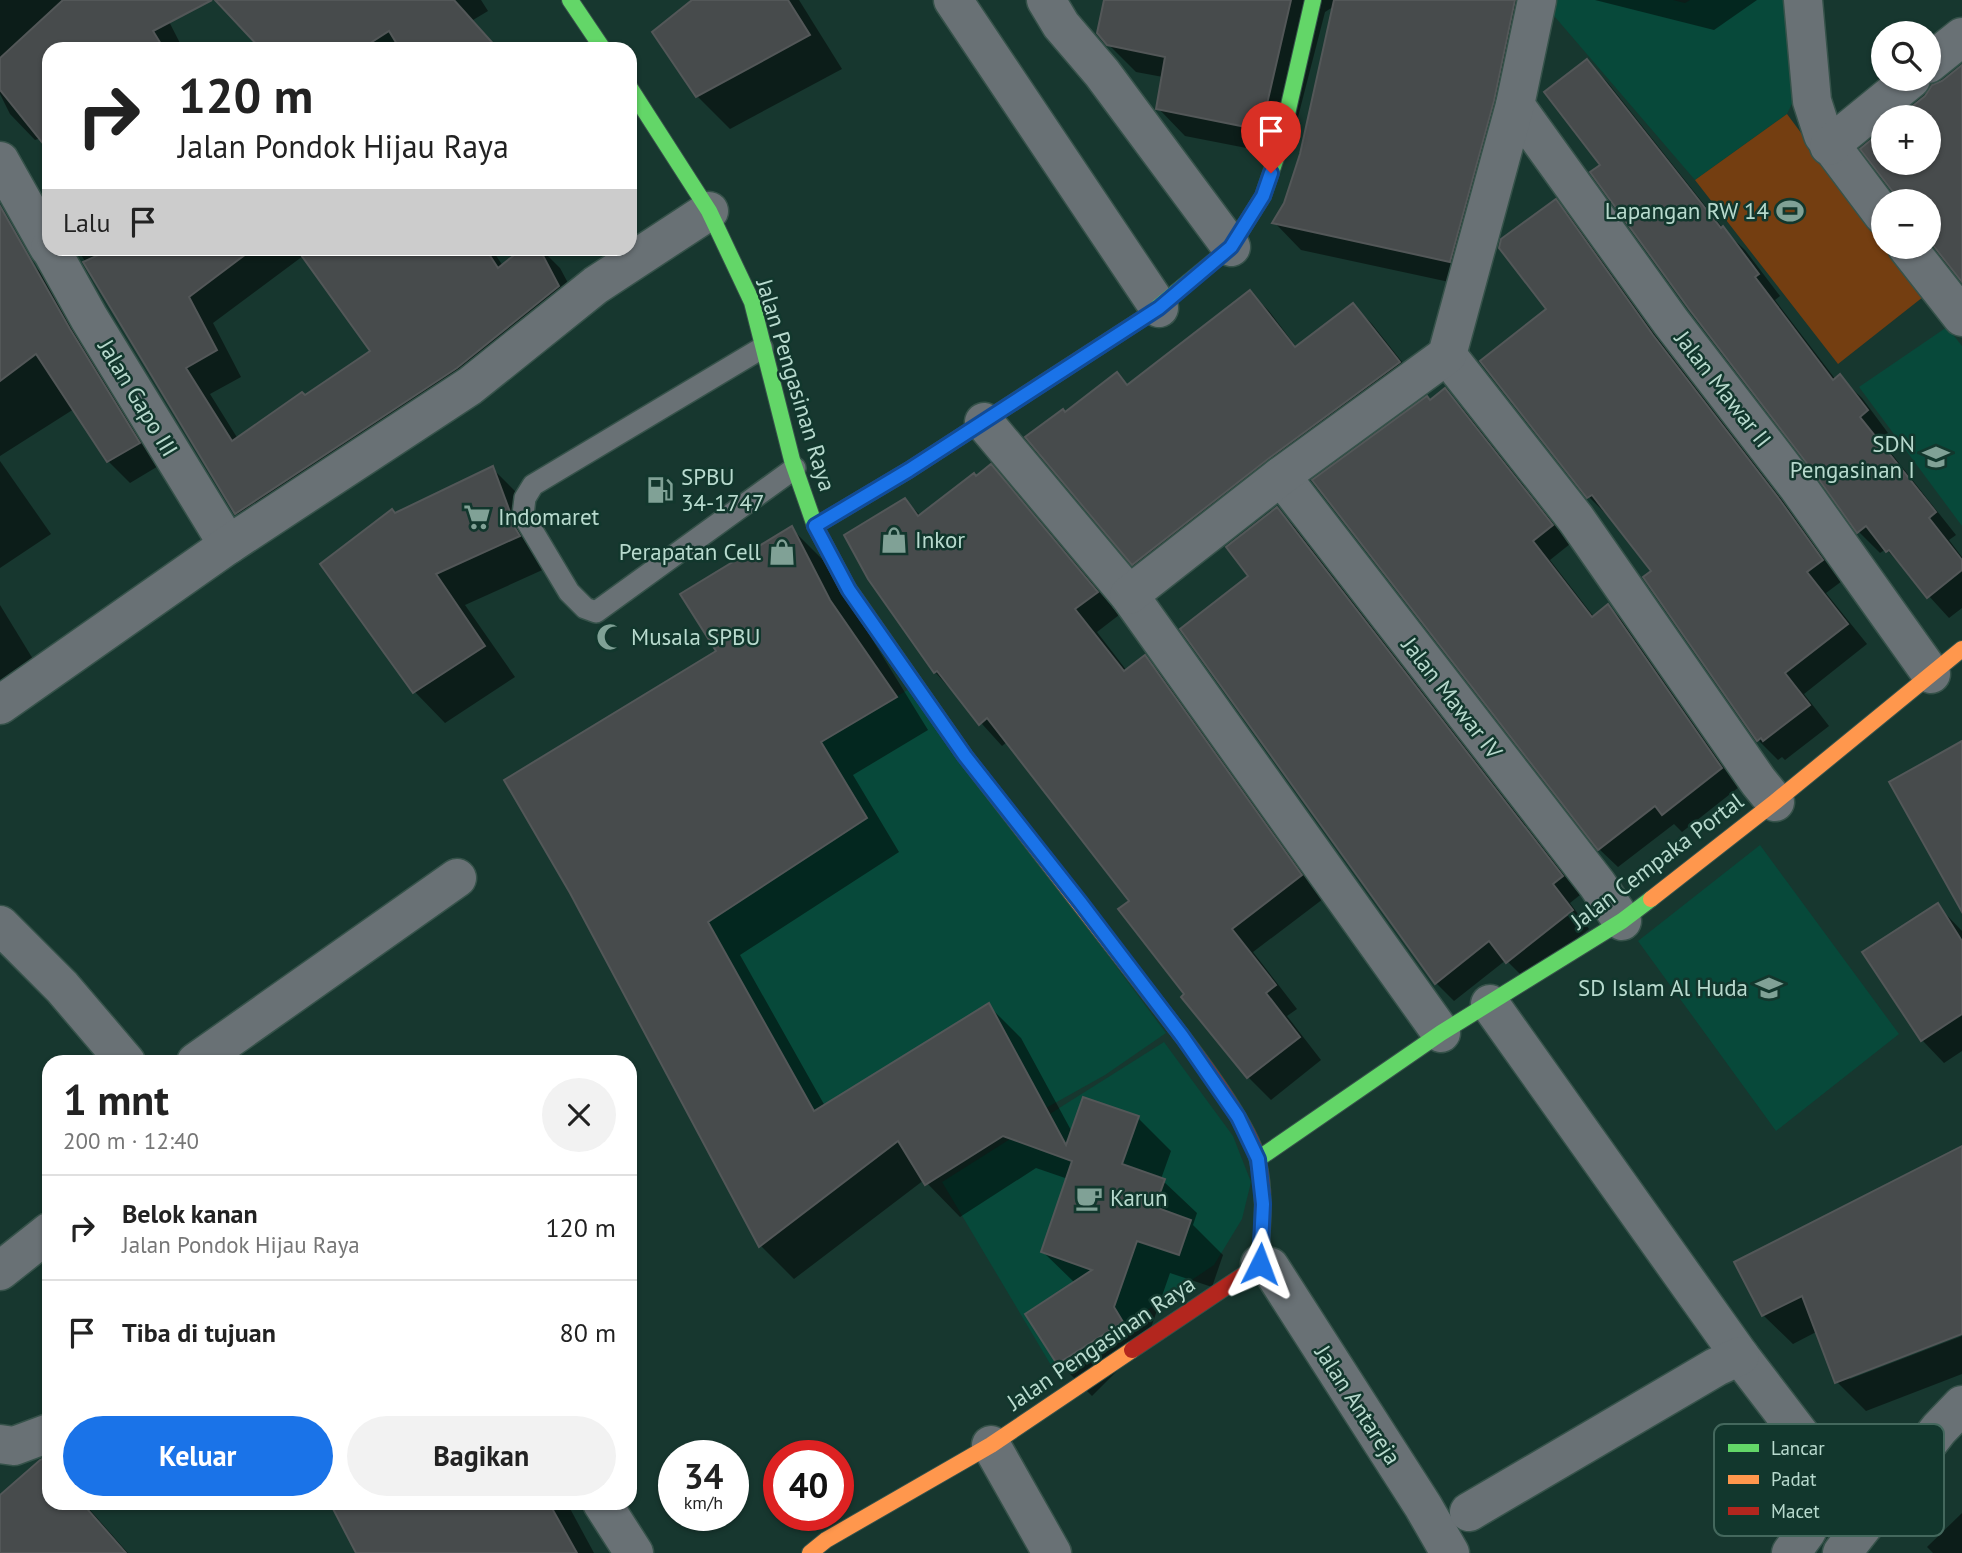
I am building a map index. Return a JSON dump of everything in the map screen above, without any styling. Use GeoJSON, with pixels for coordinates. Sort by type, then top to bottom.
{"type":"FeatureCollection","features":[{"type":"Feature","properties":{"kind":"street"},"geometry":{"type":"LineString","coordinates":[[570,0],[598,42]]}},
{"type":"Feature","properties":{"kind":"street"},"geometry":{"type":"LineString","coordinates":[[953,0],[1159,308]]}},
{"type":"Feature","properties":{"kind":"street"},"geometry":{"type":"LineString","coordinates":[[815,526],[984,422],[1159,308],[1231,247],[1263,196],[1279,149],[1313,0]]}},
{"type":"Feature","properties":{"kind":"street"},"geometry":{"type":"LineString","coordinates":[[1129,595],[1281,476],[1447,355],[1515,105],[1537,0]]}},
{"type":"Feature","properties":{"kind":"street"},"geometry":{"type":"LineString","coordinates":[[1802,0],[1812,101],[1823,135],[1871,200]]}},
{"type":"Feature","properties":{"kind":"street"},"geometry":{"type":"LineString","coordinates":[[1058,8],[1102,73],[1231,247]]}},
{"type":"Feature","properties":{"kind":"street"},"geometry":{"type":"LineString","coordinates":[[1941,54],[1962,37]]}},
{"type":"Feature","properties":{"kind":"street"},"geometry":{"type":"LineString","coordinates":[[1829,146],[1896,91]]}},
{"type":"Feature","properties":{"kind":"street","name":"Jalan Pengasinan Raya"},"geometry":{"type":"LineString","coordinates":[[637,100],[709,211],[752,302],[795,468],[815,526],[849,590],[965,756],[1182,1036],[1238,1117],[1258,1159],[1263,1204],[1260,1264],[991,1445],[824,1549]]}},
{"type":"Feature","properties":{"kind":"street","name":"Jalan Mawar II"},"geometry":{"type":"LineString","coordinates":[[1515,105],[1671,322],[1798,487],[1931,674]]}},
{"type":"Feature","properties":{"kind":"street","name":"Jalan Gapo III"},"geometry":{"type":"LineString","coordinates":[[0,160],[42,235]]}},
{"type":"Feature","properties":{"kind":"street"},"geometry":{"type":"LineString","coordinates":[[0,705],[228,545],[470,386],[596,285],[709,211]]}},
{"type":"Feature","properties":{"kind":"street","name":"Jalan Gapo III"},"geometry":{"type":"LineString","coordinates":[[54,256],[228,545]]}},
{"type":"Feature","properties":{"kind":"street"},"geometry":{"type":"LineString","coordinates":[[1916,259],[1962,317]]}},
{"type":"Feature","properties":{"kind":"street"},"geometry":{"type":"LineString","coordinates":[[1447,355],[1576,519],[1775,802]]}},
{"type":"Feature","properties":{"kind":"street"},"geometry":{"type":"LineString","coordinates":[[984,422],[1129,595],[1441,1033]]}},
{"type":"Feature","properties":{"kind":"street","name":"Jalan Mawar IV"},"geometry":{"type":"LineString","coordinates":[[1281,476],[1597,884],[1622,921]]}},
{"type":"Feature","properties":{"kind":"street","name":"Jalan Cempaka Portal"},"geometry":{"type":"LineString","coordinates":[[1258,1159],[1441,1033],[1622,921],[1775,802],[1962,649]]}},
{"type":"Feature","properties":{"kind":"street"},"geometry":{"type":"LineString","coordinates":[[206,1055],[457,878]]}},
{"type":"Feature","properties":{"kind":"street"},"geometry":{"type":"LineString","coordinates":[[0,925],[62,987],[120,1055]]}},
{"type":"Feature","properties":{"kind":"street"},"geometry":{"type":"LineString","coordinates":[[1490,1004],[1770,1424]]}},
{"type":"Feature","properties":{"kind":"street"},"geometry":{"type":"LineString","coordinates":[[0,1271],[42,1238]]}},
{"type":"Feature","properties":{"kind":"street","name":"Jalan Antareja"},"geometry":{"type":"LineString","coordinates":[[1260,1264],[1270,1267],[1423,1506],[1450,1553]]}},
{"type":"Feature","properties":{"kind":"street"},"geometry":{"type":"LineString","coordinates":[[1469,1512],[1728,1361]]}},
{"type":"Feature","properties":{"kind":"street"},"geometry":{"type":"LineString","coordinates":[[1728,1361],[1782,1424]]}},
{"type":"Feature","properties":{"kind":"street"},"geometry":{"type":"LineString","coordinates":[[1944,1424],[1962,1405]]}},
{"type":"Feature","properties":{"kind":"street"},"geometry":{"type":"LineString","coordinates":[[0,1444],[14,1446],[42,1436]]}},
{"type":"Feature","properties":{"kind":"street"},"geometry":{"type":"LineString","coordinates":[[991,1445],[1052,1553]]}},
{"type":"Feature","properties":{"kind":"street"},"geometry":{"type":"LineString","coordinates":[[606,1510],[634,1553]]}},
{"type":"Feature","properties":{"kind":"street"},"geometry":{"type":"LineString","coordinates":[[1791,1553],[1803,1536]]}},
{"type":"Feature","properties":{"kind":"street"},"geometry":{"type":"LineString","coordinates":[[1842,1553],[1856,1536]]}},
{"type":"Feature","properties":{"kind":"lane"},"geometry":{"type":"LineString","coordinates":[[762,348],[533,485],[525,498],[523,515],[569,592],[585,608],[596,612],[795,468]]}},
{"type":"Feature","properties":{"kind":"shaded area"},"geometry":{"type":"Polygon","coordinates":[[[1552,0],[1673,0],[1685,3],[1690,0],[1790,0],[1798,91],[1787,114],[1695,180],[1549,10],[1552,0]]]}},
{"type":"Feature","properties":{"kind":"shaded area","name":"Lapangan RW 14"},"geometry":{"type":"Polygon","coordinates":[[[1787,114],[1871,227],[1871,259],[1895,259],[1923,297],[1838,364],[1695,180],[1787,114]]]}},
{"type":"Feature","properties":{"kind":"shaded area","name":"SDN Pengasinan I"},"geometry":{"type":"Polygon","coordinates":[[[1947,327],[1962,346],[1962,526],[1859,387],[1947,327]]]}},
{"type":"Feature","properties":{"kind":"shaded area"},"geometry":{"type":"Polygon","coordinates":[[[909,689],[1166,1033],[1105,1075],[1046,1108],[925,1185],[898,1142],[759,1247],[570,893],[909,689]]]}},
{"type":"Feature","properties":{"kind":"shaded area","name":"SD Islam Al Huda"},"geometry":{"type":"Polygon","coordinates":[[[1760,845],[1899,1034],[1776,1131],[1638,941],[1760,845]]]}},
{"type":"Feature","properties":{"kind":"shaded area"},"geometry":{"type":"Polygon","coordinates":[[[1164,1042],[1233,1136],[1251,1182],[1242,1219],[1214,1265],[1055,1372],[942,1182],[1164,1042]]]}},
{"type":"Feature","properties":{"kind":"building"},"geometry":{"type":"Polygon","coordinates":[[[63,0],[212,0],[153,31],[160,42],[42,42],[42,142],[0,90],[0,58],[63,0]]]}},
{"type":"Feature","properties":{"kind":"building"},"geometry":{"type":"Polygon","coordinates":[[[215,0],[454,0],[492,42],[396,42],[389,31],[372,42],[254,42],[215,0]]]}},
{"type":"Feature","properties":{"kind":"building"},"geometry":{"type":"Polygon","coordinates":[[[692,0],[788,0],[810,35],[696,97],[652,32],[692,0]]]}},
{"type":"Feature","properties":{"kind":"building"},"geometry":{"type":"Polygon","coordinates":[[[1104,0],[1291,0],[1261,130],[1156,109],[1165,57],[1107,45],[1097,33],[1104,0]]]}},
{"type":"Feature","properties":{"kind":"building"},"geometry":{"type":"Polygon","coordinates":[[[1334,0],[1515,0],[1494,101],[1450,262],[1272,223],[1284,203],[1300,154],[1334,0]]]}},
{"type":"Feature","properties":{"kind":"building"},"geometry":{"type":"Polygon","coordinates":[[[1587,59],[1721,228],[1723,226],[1759,274],[1755,277],[1833,380],[1840,374],[1868,410],[1860,417],[1936,512],[1929,518],[1962,560],[1962,570],[1927,598],[1866,526],[1857,533],[1590,172],[1600,165],[1544,92],[1587,59]]]}},
{"type":"Feature","properties":{"kind":"building"},"geometry":{"type":"Polygon","coordinates":[[[1962,65],[1962,282],[1941,255],[1941,189],[1891,189],[1880,175],[1941,175],[1941,105],[1914,105],[1928,91],[1941,91],[1942,81],[1962,65]]]}},
{"type":"Feature","properties":{"kind":"building"},"geometry":{"type":"Polygon","coordinates":[[[1871,140],[1871,163],[1860,149],[1871,140]]]}},
{"type":"Feature","properties":{"kind":"building"},"geometry":{"type":"Polygon","coordinates":[[[1556,199],[1653,335],[1823,560],[1807,572],[1848,624],[1785,673],[1810,705],[1763,741],[1761,738],[1757,741],[1643,577],[1651,571],[1592,495],[1587,498],[1480,361],[1546,309],[1499,248],[1501,239],[1556,199]]]}},
{"type":"Feature","properties":{"kind":"building"},"geometry":{"type":"Polygon","coordinates":[[[0,206],[70,329],[140,443],[107,462],[36,354],[0,381],[0,206]]]}},
{"type":"Feature","properties":{"kind":"building"},"geometry":{"type":"Polygon","coordinates":[[[96,256],[243,256],[189,297],[217,350],[186,368],[232,441],[302,392],[305,395],[370,351],[302,256],[490,256],[498,268],[513,256],[543,256],[559,286],[457,368],[235,514],[83,262],[96,256]]]}},
{"type":"Feature","properties":{"kind":"building"},"geometry":{"type":"Polygon","coordinates":[[[1250,290],[1295,347],[1353,303],[1400,362],[1268,459],[1132,565],[1025,437],[1063,409],[1065,412],[1117,372],[1127,385],[1250,290]]]}},
{"type":"Feature","properties":{"kind":"building"},"geometry":{"type":"Polygon","coordinates":[[[1445,388],[1553,525],[1533,541],[1592,617],[1608,604],[1722,768],[1662,815],[1655,806],[1598,850],[1312,480],[1427,396],[1430,400],[1445,388]]]}},
{"type":"Feature","properties":{"kind":"building"},"geometry":{"type":"Polygon","coordinates":[[[991,464],[1098,592],[1075,609],[1124,671],[1145,655],[1302,875],[1232,929],[1276,985],[1266,993],[1300,1037],[1247,1078],[1181,997],[1184,994],[1118,909],[1129,901],[987,718],[979,725],[937,671],[934,673],[868,579],[844,535],[905,498],[918,516],[974,473],[976,476],[991,464]]]}},
{"type":"Feature","properties":{"kind":"building"},"geometry":{"type":"Polygon","coordinates":[[[493,466],[511,521],[520,536],[436,574],[485,646],[413,693],[320,564],[392,509],[395,513],[493,466]]]}},
{"type":"Feature","properties":{"kind":"building"},"geometry":{"type":"Polygon","coordinates":[[[1277,507],[1563,876],[1553,884],[1573,910],[1506,963],[1489,941],[1435,984],[1180,629],[1248,576],[1226,547],[1277,507]]]}},
{"type":"Feature","properties":{"kind":"building"},"geometry":{"type":"Polygon","coordinates":[[[792,526],[830,600],[897,697],[821,742],[867,818],[708,922],[814,1111],[989,1003],[1066,1145],[1083,1097],[1139,1116],[1122,1164],[1165,1179],[1155,1207],[1191,1220],[1179,1255],[1137,1241],[1114,1307],[1123,1322],[1057,1364],[1025,1314],[1092,1270],[1041,1252],[1072,1161],[1003,1136],[925,1185],[898,1141],[759,1247],[570,893],[504,780],[716,651],[680,594],[792,526]]]}},
{"type":"Feature","properties":{"kind":"building"},"geometry":{"type":"Polygon","coordinates":[[[1962,741],[1962,912],[1889,782],[1962,741]]]}},
{"type":"Feature","properties":{"kind":"building"},"geometry":{"type":"Polygon","coordinates":[[[1938,903],[1962,941],[1962,1014],[1921,1041],[1862,952],[1938,903]]]}},
{"type":"Feature","properties":{"kind":"building"},"geometry":{"type":"Polygon","coordinates":[[[1962,1146],[1962,1334],[1835,1383],[1802,1296],[1762,1316],[1734,1262],[1962,1146]]]}},
{"type":"Feature","properties":{"kind":"building"},"geometry":{"type":"Polygon","coordinates":[[[42,1459],[42,1510],[88,1510],[126,1553],[0,1553],[0,1495],[42,1459]]]}},
{"type":"Feature","properties":{"kind":"building"},"geometry":{"type":"Polygon","coordinates":[[[334,1510],[553,1510],[577,1553],[356,1553],[334,1510]]]}},
{"type":"Feature","properties":{"kind":"traffic: fast"},"geometry":{"type":"LineString","coordinates":[[570,0],[598,42]]}},
{"type":"Feature","properties":{"kind":"traffic: fast"},"geometry":{"type":"LineString","coordinates":[[1151,313],[1231,247],[1263,196],[1279,149],[1313,0]]}},
{"type":"Feature","properties":{"kind":"traffic: fast"},"geometry":{"type":"LineString","coordinates":[[637,99],[709,211],[752,302],[792,460],[815,526],[848,588]]}},
{"type":"Feature","properties":{"kind":"traffic: fast"},"geometry":{"type":"LineString","coordinates":[[1258,1159],[1441,1033],[1622,921],[1651,899]]}},
{"type":"Feature","properties":{"kind":"traffic: slow"},"geometry":{"type":"LineString","coordinates":[[848,588],[965,756],[1175,1027]]}},
{"type":"Feature","properties":{"kind":"traffic: slow"},"geometry":{"type":"LineString","coordinates":[[1651,899],[1962,649]]}},
{"type":"Feature","properties":{"kind":"traffic: slow"},"geometry":{"type":"LineString","coordinates":[[810,1553],[826,1540],[991,1445],[1132,1350]]}},
{"type":"Feature","properties":{"kind":"traffic: jam"},"geometry":{"type":"LineString","coordinates":[[815,526],[909,470],[1151,313]]}},
{"type":"Feature","properties":{"kind":"traffic: jam"},"geometry":{"type":"LineString","coordinates":[[1132,1350],[1260,1264],[1262,1186],[1253,1146],[1223,1092],[1175,1027]]}},
{"type":"Feature","properties":{"kind":"place","name":"Lapangan RW 14"},"geometry":{"type":"Point","coordinates":[1790,211]}},
{"type":"Feature","properties":{"kind":"place","name":"SDN Pengasinan I"},"geometry":{"type":"Point","coordinates":[1936,457]}},
{"type":"Feature","properties":{"kind":"place","name":"SPBU 34-1747"},"geometry":{"type":"Point","coordinates":[660,490]}},
{"type":"Feature","properties":{"kind":"place","name":"Indomaret"},"geometry":{"type":"Point","coordinates":[477,517]}},
{"type":"Feature","properties":{"kind":"place","name":"Inkor"},"geometry":{"type":"Point","coordinates":[894,540]}},
{"type":"Feature","properties":{"kind":"place","name":"Perapatan Cell"},"geometry":{"type":"Point","coordinates":[782,552]}},
{"type":"Feature","properties":{"kind":"place","name":"Musala SPBU"},"geometry":{"type":"Point","coordinates":[610,637]}},
{"type":"Feature","properties":{"kind":"place","name":"SD Islam Al Huda"},"geometry":{"type":"Point","coordinates":[1769,988]}},
{"type":"Feature","properties":{"kind":"place","name":"Karun"},"geometry":{"type":"Point","coordinates":[1089,1198]}},
{"type":"Feature","properties":{"kind":"route"},"geometry":{"type":"LineString","coordinates":[[1260,1264],[1263,1204],[1258,1159],[1238,1117],[1182,1036],[965,756],[849,590],[815,526],[909,470],[1159,308],[1231,247],[1263,196],[1271,173]]}}]}
